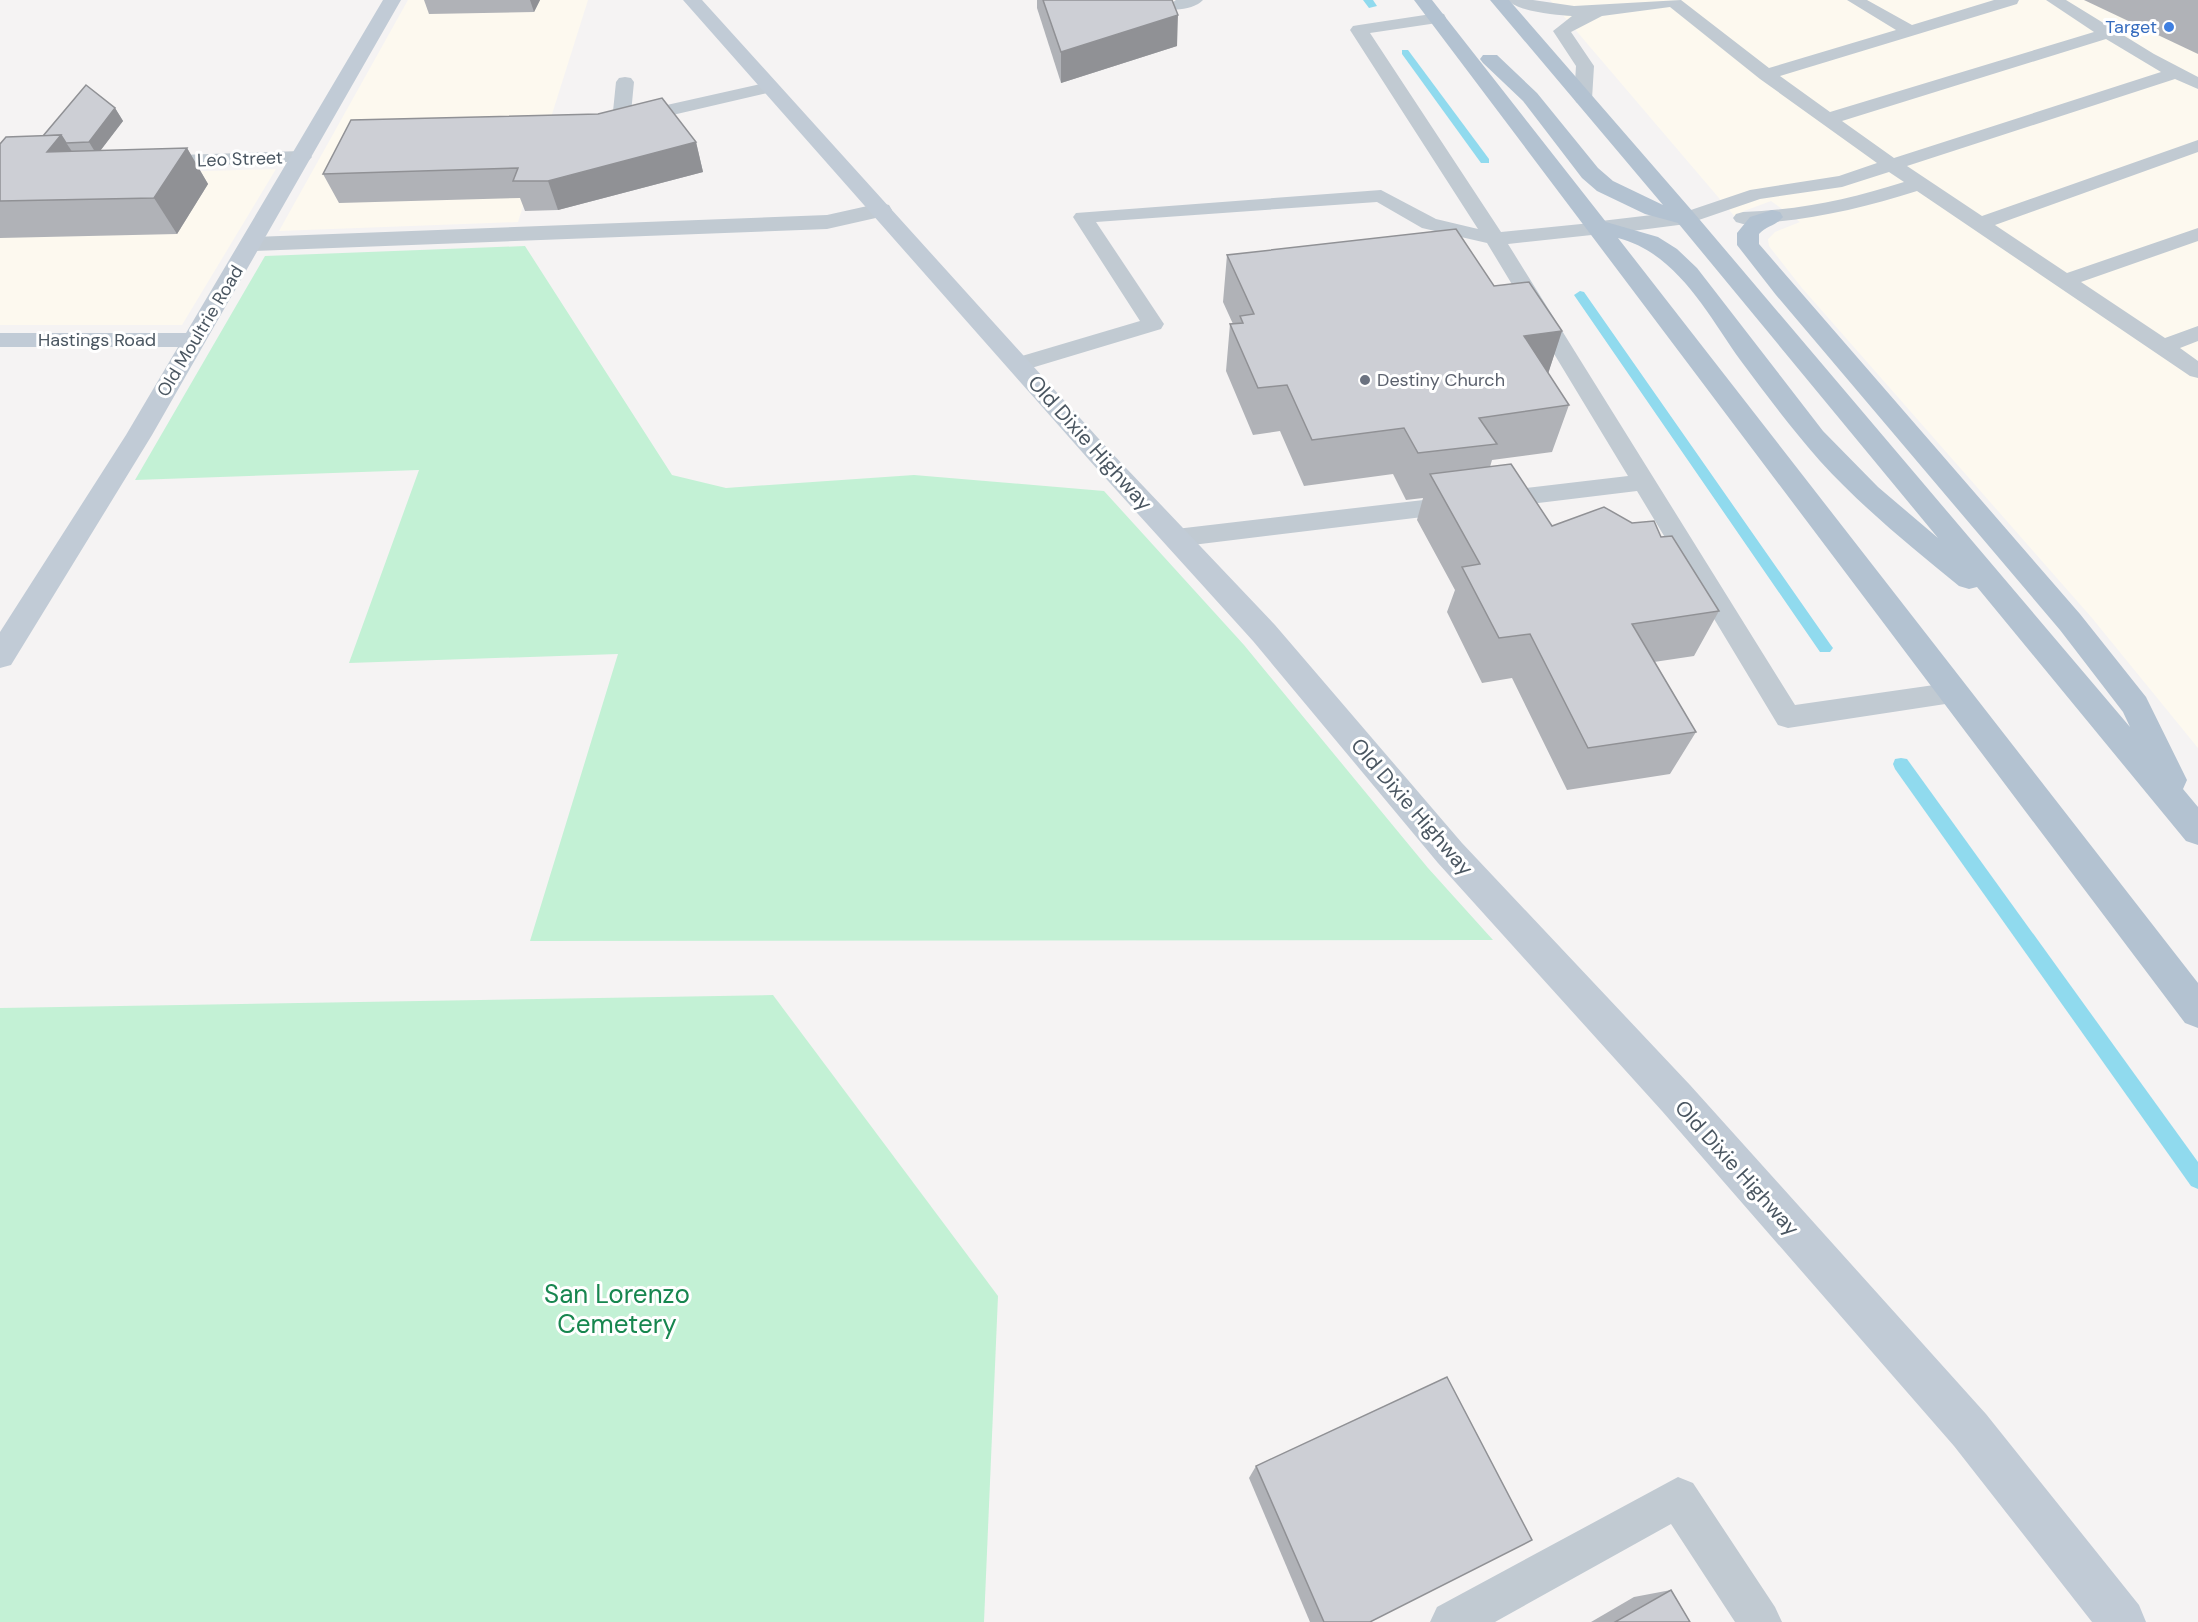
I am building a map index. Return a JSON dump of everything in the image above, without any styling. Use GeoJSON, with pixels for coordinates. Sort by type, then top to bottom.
{"type":"FeatureCollection","features":[{"type":"Feature","properties":{"kind":"main road"},"geometry":{"type":"LineString","coordinates":[[1477,0],[1493,17],[1561,75]]}},
{"type":"Feature","properties":{"kind":"main road"},"geometry":{"type":"LineString","coordinates":[[1499,0],[1686,218],[2195,828]]}},
{"type":"Feature","properties":{"kind":"main road"},"geometry":{"type":"LineString","coordinates":[[1434,6],[1530,97],[1590,173],[1605,186],[1653,209],[1686,218]]}},
{"type":"Feature","properties":{"kind":"main road"},"geometry":{"type":"LineString","coordinates":[[1434,6],[2198,1011]]}},
{"type":"Feature","properties":{"kind":"main road"},"geometry":{"type":"LineString","coordinates":[[1772,217],[1758,222],[1748,233],[1748,245],[2070,622],[2135,705],[2195,828]]}},
{"type":"Feature","properties":{"kind":"main road"},"geometry":{"type":"LineString","coordinates":[[1601,228],[1633,233],[1670,254],[1689,273],[1814,436],[1848,473],[1900,523],[2030,630]]}},
{"type":"Feature","properties":{"kind":"street","name":"Old Moultrie Road"},"geometry":{"type":"LineString","coordinates":[[0,657],[140,435],[392,0]]}},
{"type":"Feature","properties":{"kind":"street","name":"Old Dixie Highway"},"geometry":{"type":"LineString","coordinates":[[692,0],[1264,633],[1450,853],[1676,1098],[1970,1430],[2122,1622]]}},
{"type":"Feature","properties":{"kind":"street","name":"Leo Street"},"geometry":{"type":"LineString","coordinates":[[128,162],[301,157]]}},
{"type":"Feature","properties":{"kind":"street"},"geometry":{"type":"LineString","coordinates":[[252,244],[827,222],[881,210]]}},
{"type":"Feature","properties":{"kind":"street"},"geometry":{"type":"LineString","coordinates":[[1601,228],[1686,218]]}},
{"type":"Feature","properties":{"kind":"street","name":"Hastings Road"},"geometry":{"type":"LineString","coordinates":[[0,340],[195,340]]}},
{"type":"Feature","properties":{"kind":"lane"},"geometry":{"type":"LineString","coordinates":[[1177,5],[1195,0]]}},
{"type":"Feature","properties":{"kind":"lane"},"geometry":{"type":"LineString","coordinates":[[1516,0],[1547,8],[1596,12],[1672,1],[1766,75],[1919,184],[2198,371]]}},
{"type":"Feature","properties":{"kind":"lane"},"geometry":{"type":"LineString","coordinates":[[1855,0],[1911,31]]}},
{"type":"Feature","properties":{"kind":"lane"},"geometry":{"type":"LineString","coordinates":[[1766,75],[2011,0]]}},
{"type":"Feature","properties":{"kind":"lane"},"geometry":{"type":"LineString","coordinates":[[2054,0],[2198,84]]}},
{"type":"Feature","properties":{"kind":"lane"},"geometry":{"type":"LineString","coordinates":[[1434,6],[1359,30],[1495,239],[1788,717],[1955,693]]}},
{"type":"Feature","properties":{"kind":"lane"},"geometry":{"type":"LineString","coordinates":[[1583,99],[1585,66],[1562,31],[1596,12]]}},
{"type":"Feature","properties":{"kind":"lane"},"geometry":{"type":"LineString","coordinates":[[1828,119],[2108,33]]}},
{"type":"Feature","properties":{"kind":"lane"},"geometry":{"type":"LineString","coordinates":[[1686,218],[1757,194],[1842,181],[2176,73]]}},
{"type":"Feature","properties":{"kind":"lane"},"geometry":{"type":"LineString","coordinates":[[625,82],[621,121],[770,87]]}},
{"type":"Feature","properties":{"kind":"lane"},"geometry":{"type":"LineString","coordinates":[[1979,224],[2198,146]]}},
{"type":"Feature","properties":{"kind":"lane"},"geometry":{"type":"LineString","coordinates":[[1686,218],[1772,217],[1856,204],[1919,184]]}},
{"type":"Feature","properties":{"kind":"lane"},"geometry":{"type":"LineString","coordinates":[[1020,364],[1153,324],[1083,217],[1381,196],[1429,225],[1495,239],[1601,228]]}},
{"type":"Feature","properties":{"kind":"lane"},"geometry":{"type":"LineString","coordinates":[[2064,281],[2198,234]]}},
{"type":"Feature","properties":{"kind":"lane"},"geometry":{"type":"LineString","coordinates":[[2163,348],[2198,333]]}},
{"type":"Feature","properties":{"kind":"lane"},"geometry":{"type":"LineString","coordinates":[[1176,538],[1645,482]]}},
{"type":"Feature","properties":{"kind":"lane"},"geometry":{"type":"LineString","coordinates":[[1452,1622],[1678,1498],[1760,1622]]}},
{"type":"Feature","properties":{"kind":"shaded area"},"geometry":{"type":"Polygon","coordinates":[[[408,0],[588,0],[518,222],[279,231],[408,0]]]}},
{"type":"Feature","properties":{"kind":"shaded area"},"geometry":{"type":"Polygon","coordinates":[[[1550,0],[2198,0],[2198,748],[2092,618],[1802,288],[1769,246],[1768,239],[1775,232],[1800,222],[1771,201],[1744,211],[1736,218],[1550,0]]]}},
{"type":"Feature","properties":{"kind":"shaded area"},"geometry":{"type":"Polygon","coordinates":[[[276,169],[182,325],[0,325],[0,177],[276,169]]]}},
{"type":"Feature","properties":{"kind":"green space"},"geometry":{"type":"Polygon","coordinates":[[[525,246],[672,475],[726,488],[914,475],[1104,491],[1244,645],[1428,868],[1493,940],[530,941],[618,654],[349,663],[419,470],[135,480],[265,256],[525,246]]]}},
{"type":"Feature","properties":{"kind":"green space","name":"San Lorenzo Cemetery"},"geometry":{"type":"Polygon","coordinates":[[[773,995],[998,1296],[984,1622],[0,1622],[0,1008],[773,995]]]}},
{"type":"Feature","properties":{"kind":"building"},"geometry":{"type":"Polygon","coordinates":[[[1043,0],[1172,0],[1178,15],[1061,52],[1043,0]]]}},
{"type":"Feature","properties":{"kind":"building"},"geometry":{"type":"Polygon","coordinates":[[[86,85],[115,108],[89,142],[66,143],[61,135],[43,136],[86,85]]]}},
{"type":"Feature","properties":{"kind":"building"},"geometry":{"type":"Polygon","coordinates":[[[662,98],[696,142],[548,181],[513,181],[518,168],[323,174],[351,120],[598,114],[662,98]]]}},
{"type":"Feature","properties":{"kind":"building"},"geometry":{"type":"Polygon","coordinates":[[[61,135],[47,152],[187,148],[154,198],[0,201],[0,144],[6,137],[61,135]]]}},
{"type":"Feature","properties":{"kind":"building","name":"Destiny Church"},"geometry":{"type":"Polygon","coordinates":[[[1456,229],[1494,286],[1529,282],[1562,331],[1524,336],[1569,405],[1479,418],[1497,444],[1418,453],[1404,428],[1312,440],[1287,385],[1258,388],[1230,324],[1243,323],[1240,316],[1254,314],[1227,255],[1456,229]]]}},
{"type":"Feature","properties":{"kind":"building"},"geometry":{"type":"Polygon","coordinates":[[[1511,464],[1552,526],[1604,507],[1632,523],[1654,521],[1661,537],[1672,536],[1719,611],[1632,624],[1696,732],[1588,748],[1530,634],[1499,638],[1462,567],[1480,564],[1430,474],[1511,464]]]}},
{"type":"Feature","properties":{"kind":"building"},"geometry":{"type":"Polygon","coordinates":[[[1447,1377],[1532,1540],[1370,1622],[1324,1622],[1256,1466],[1447,1377]]]}},
{"type":"Feature","properties":{"kind":"building"},"geometry":{"type":"Polygon","coordinates":[[[1671,1590],[1690,1622],[1615,1622],[1671,1590]]]}},
{"type":"Feature","properties":{"kind":"waterway"},"geometry":{"type":"LineString","coordinates":[[1368,0],[1372,6]]}},
{"type":"Feature","properties":{"kind":"waterway"},"geometry":{"type":"LineString","coordinates":[[1405,52],[1485,161]]}},
{"type":"Feature","properties":{"kind":"waterway"},"geometry":{"type":"LineString","coordinates":[[1580,295],[1825,648]]}},
{"type":"Feature","properties":{"kind":"waterway"},"geometry":{"type":"LineString","coordinates":[[1901,764],[2198,1179]]}},
{"type":"Feature","properties":{"kind":"place","name":"Target"},"geometry":{"type":"Point","coordinates":[2169,27]}},
{"type":"Feature","properties":{"kind":"place","name":"Destiny Church"},"geometry":{"type":"Point","coordinates":[1365,380]}}]}
